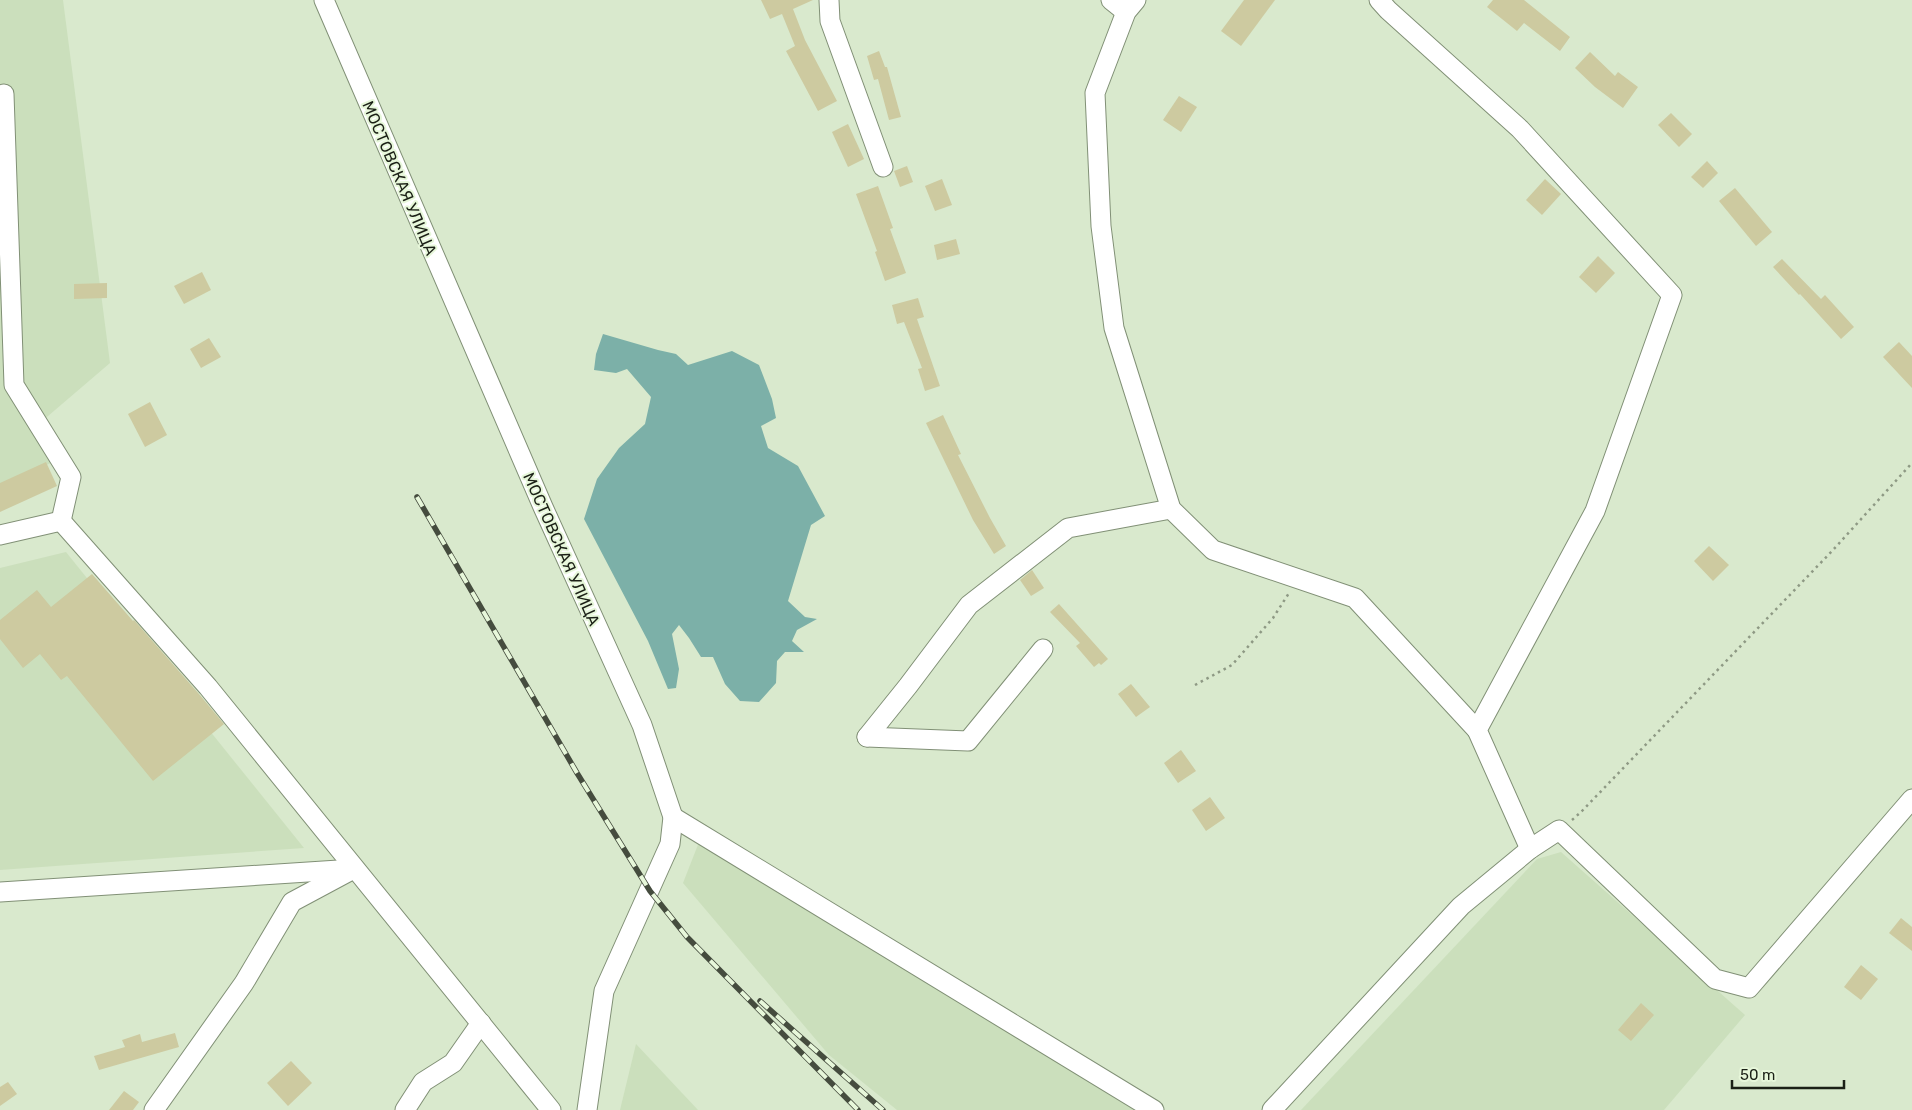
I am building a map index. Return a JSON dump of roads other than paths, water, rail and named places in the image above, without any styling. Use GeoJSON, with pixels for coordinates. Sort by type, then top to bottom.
{"type":"FeatureCollection","features":[{"type":"Feature","properties":{"kind":"street","name":"МОСТОВСКАЯ УЛИЦА"},"geometry":{"type":"LineString","coordinates":[[324,0],[543,507],[642,725],[673,818],[670,844],[604,991],[587,1110]]}},
{"type":"Feature","properties":{"kind":"street"},"geometry":{"type":"LineString","coordinates":[[829,0],[830,21],[883,167]]}},
{"type":"Feature","properties":{"kind":"street"},"geometry":{"type":"LineString","coordinates":[[1111,0],[1131,6],[1095,93],[1101,226],[1114,328],[1171,509],[1213,550],[1355,598],[1477,730],[1530,849]]}},
{"type":"Feature","properties":{"kind":"street"},"geometry":{"type":"LineString","coordinates":[[1379,0],[1520,129],[1672,295],[1594,511],[1477,730]]}},
{"type":"Feature","properties":{"kind":"street"},"geometry":{"type":"LineString","coordinates":[[4,94],[14,385],[71,477],[61,520]]}},
{"type":"Feature","properties":{"kind":"street"},"geometry":{"type":"LineString","coordinates":[[1043,649],[968,741],[867,737],[969,605],[1068,528],[1171,509]]}},
{"type":"Feature","properties":{"kind":"street"},"geometry":{"type":"LineString","coordinates":[[0,535],[61,520]]}},
{"type":"Feature","properties":{"kind":"street"},"geometry":{"type":"LineString","coordinates":[[61,520],[208,688],[550,1110]]}},
{"type":"Feature","properties":{"kind":"street"},"geometry":{"type":"LineString","coordinates":[[1272,1110],[1461,906],[1530,849],[1559,830],[1714,979],[1749,988],[1912,799]]}},
{"type":"Feature","properties":{"kind":"street"},"geometry":{"type":"LineString","coordinates":[[673,818],[1154,1110]]}},
{"type":"Feature","properties":{"kind":"street"},"geometry":{"type":"LineString","coordinates":[[0,892],[354,869]]}},
{"type":"Feature","properties":{"kind":"street"},"geometry":{"type":"LineString","coordinates":[[154,1110],[244,983],[292,902],[354,869]]}},
{"type":"Feature","properties":{"kind":"street"},"geometry":{"type":"LineString","coordinates":[[405,1110],[423,1082],[453,1063],[481,1024]]}},
{"type":"Feature","properties":{"kind":"water"},"geometry":{"type":"Polygon","coordinates":[[[603,334],[676,354],[688,365],[732,351],[759,365],[772,399],[776,418],[761,426],[768,448],[798,466],[825,516],[811,525],[788,601],[805,617],[817,619],[797,630],[792,641],[804,652],[785,652],[777,661],[776,683],[759,702],[740,701],[725,684],[713,657],[701,657],[679,625],[672,634],[679,669],[676,688],[668,689],[648,641],[584,519],[597,479],[619,448],[645,424],[651,397],[627,369],[616,373],[594,370],[596,354],[603,334]]]}},
{"type":"Feature","properties":{"kind":"railway"},"geometry":{"type":"LineString","coordinates":[[417,497],[577,773],[650,891],[687,937],[858,1110]]}},
{"type":"Feature","properties":{"kind":"railway"},"geometry":{"type":"LineString","coordinates":[[760,1001],[883,1110]]}}]}
